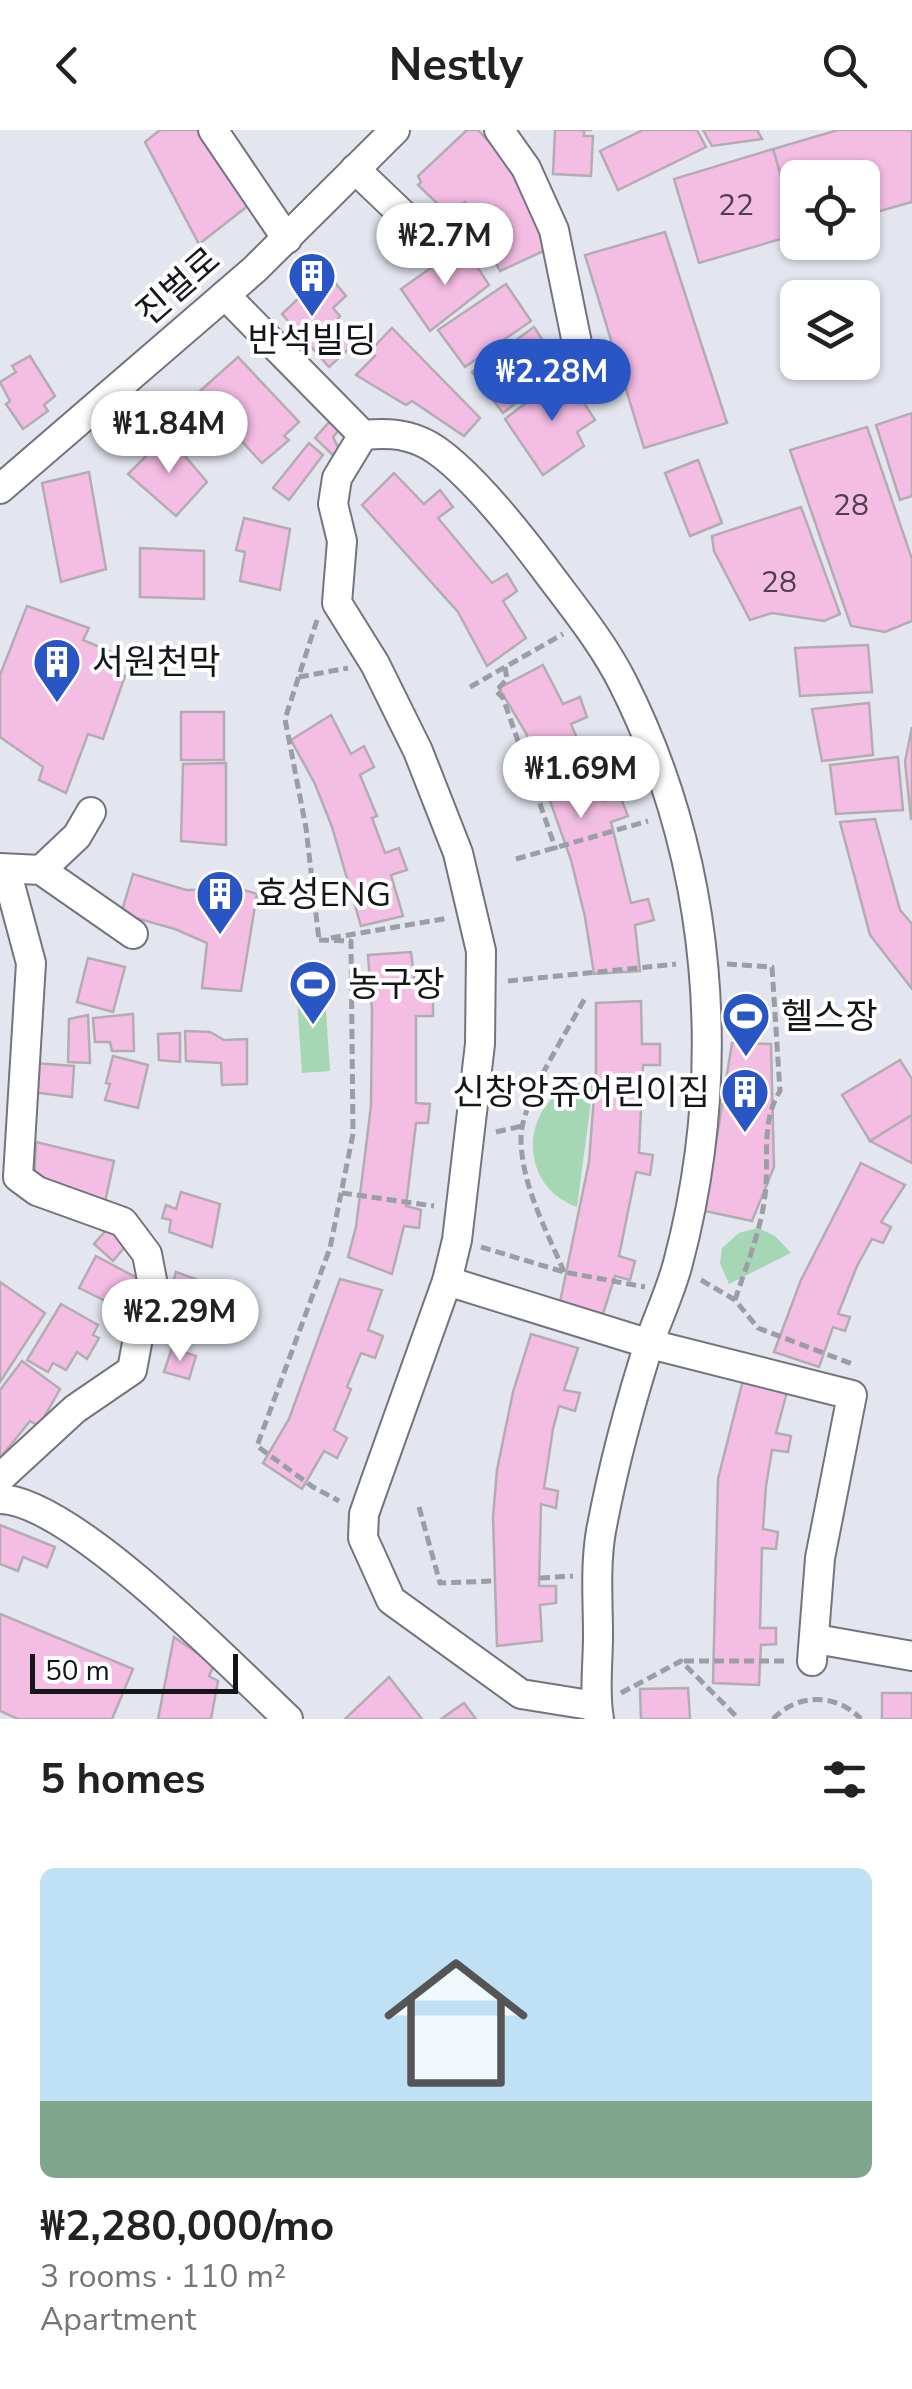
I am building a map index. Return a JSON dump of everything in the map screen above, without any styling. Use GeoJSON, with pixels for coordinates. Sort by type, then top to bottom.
{"type":"FeatureCollection","features":[{"type":"Feature","properties":{"kind":"street"},"geometry":{"type":"LineString","coordinates":[[213,130],[287,239]]}},
{"type":"Feature","properties":{"kind":"street","name":"진벌로"},"geometry":{"type":"LineString","coordinates":[[0,489],[225,296],[395,130]]}},
{"type":"Feature","properties":{"kind":"street"},"geometry":{"type":"LineString","coordinates":[[499,130],[526,168],[554,230],[579,353]]}},
{"type":"Feature","properties":{"kind":"street"},"geometry":{"type":"LineString","coordinates":[[355,169],[420,232]]}},
{"type":"Feature","properties":{"kind":"street"},"geometry":{"type":"LineString","coordinates":[[225,296],[363,435],[393,433],[424,442],[450,460],[518,534],[622,680],[660,763],[688,860],[704,962],[709,1047],[703,1129],[673,1279],[650,1344],[601,1533],[596,1575],[598,1713],[522,1694],[390,1600],[363,1538],[364,1514],[458,1240],[480,1044],[480,950],[458,853],[425,768],[375,664],[338,603],[342,540],[333,504],[335,490],[337,478],[363,435]]}},
{"type":"Feature","properties":{"kind":"street"},"geometry":{"type":"LineString","coordinates":[[41,870],[77,836],[91,812]]}},
{"type":"Feature","properties":{"kind":"street"},"geometry":{"type":"LineString","coordinates":[[0,1478],[75,1409],[132,1370],[152,1285],[147,1254],[123,1222],[37,1191],[18,1177],[31,964],[3,869],[41,870],[133,934]]}},
{"type":"Feature","properties":{"kind":"street"},"geometry":{"type":"LineString","coordinates":[[447,1281],[705,1364],[852,1395],[820,1558],[814,1650],[912,1656]]}},
{"type":"Feature","properties":{"kind":"street"},"geometry":{"type":"LineString","coordinates":[[0,1499],[12,1499],[45,1511],[76,1531],[193,1628],[288,1719]]}},
{"type":"Feature","properties":{"kind":"path"},"geometry":{"type":"LineString","coordinates":[[318,940],[306,828],[285,719],[320,609]]}},
{"type":"Feature","properties":{"kind":"path"},"geometry":{"type":"LineString","coordinates":[[470,688],[583,622]]}},
{"type":"Feature","properties":{"kind":"path"},"geometry":{"type":"LineString","coordinates":[[299,677],[375,664]]}},
{"type":"Feature","properties":{"kind":"path"},"geometry":{"type":"LineString","coordinates":[[505,668],[507,679],[496,691],[503,698],[556,850]]}},
{"type":"Feature","properties":{"kind":"path"},"geometry":{"type":"LineString","coordinates":[[516,859],[673,813]]}},
{"type":"Feature","properties":{"kind":"path"},"geometry":{"type":"LineString","coordinates":[[318,940],[474,914]]}},
{"type":"Feature","properties":{"kind":"path"},"geometry":{"type":"LineString","coordinates":[[318,940],[351,942],[354,1134],[330,1248],[256,1446],[312,1487],[364,1514]]}},
{"type":"Feature","properties":{"kind":"path"},"geometry":{"type":"LineString","coordinates":[[480,984],[704,962],[772,967],[780,1091],[772,1104],[764,1156],[766,1184],[758,1228],[735,1300]]}},
{"type":"Feature","properties":{"kind":"path"},"geometry":{"type":"LineString","coordinates":[[564,1272],[524,1168],[521,1138],[527,1110],[586,996]]}},
{"type":"Feature","properties":{"kind":"path"},"geometry":{"type":"LineString","coordinates":[[342,1193],[462,1210]]}},
{"type":"Feature","properties":{"kind":"path"},"geometry":{"type":"LineString","coordinates":[[458,1240],[564,1272],[673,1279],[735,1300],[758,1328],[866,1369]]}},
{"type":"Feature","properties":{"kind":"path"},"geometry":{"type":"LineString","coordinates":[[420,1507],[440,1583],[493,1581]]}},
{"type":"Feature","properties":{"kind":"path"},"geometry":{"type":"LineString","coordinates":[[598,1713],[681,1661],[814,1650]]}},
{"type":"Feature","properties":{"kind":"path"},"geometry":{"type":"LineString","coordinates":[[681,1661],[739,1719]]}},
{"type":"Feature","properties":{"kind":"path"},"geometry":{"type":"LineString","coordinates":[[774,1719],[799,1701],[817,1698],[835,1701],[861,1719]]}},
{"type":"Feature","properties":{"kind":"green space","name":"농구장"},"geometry":{"type":"Polygon","coordinates":[[[324,982],[330,1071],[302,1073],[296,984],[324,982]]]}},
{"type":"Feature","properties":{"kind":"green space"},"geometry":{"type":"Polygon","coordinates":[[[594,1079],[577,1207],[556,1195],[542,1178],[534,1159],[533,1137],[539,1117],[551,1099],[570,1086],[594,1079]]]}},
{"type":"Feature","properties":{"kind":"green space"},"geometry":{"type":"Polygon","coordinates":[[[758,1228],[775,1236],[791,1253],[729,1284],[720,1263],[722,1248],[739,1233],[758,1228]]]}},
{"type":"Feature","properties":{"kind":"building"},"geometry":{"type":"Polygon","coordinates":[[[160,130],[198,130],[249,205],[199,244],[145,142],[160,130]]]}},
{"type":"Feature","properties":{"kind":"building"},"geometry":{"type":"Polygon","coordinates":[[[467,130],[478,130],[509,163],[548,249],[500,271],[465,202],[453,212],[447,207],[443,209],[418,185],[418,176],[467,130]]]}},
{"type":"Feature","properties":{"kind":"building"},"geometry":{"type":"Polygon","coordinates":[[[555,130],[584,130],[584,136],[593,136],[591,176],[553,174],[555,130]]]}},
{"type":"Feature","properties":{"kind":"building"},"geometry":{"type":"Polygon","coordinates":[[[643,130],[697,130],[706,147],[618,190],[600,151],[643,130]]]}},
{"type":"Feature","properties":{"kind":"building"},"geometry":{"type":"Polygon","coordinates":[[[703,130],[757,130],[762,139],[712,146],[703,130]]]}},
{"type":"Feature","properties":{"kind":"building"},"geometry":{"type":"Polygon","coordinates":[[[838,130],[912,130],[912,202],[880,211],[880,160],[780,160],[780,172],[773,149],[838,130]]]}},
{"type":"Feature","properties":{"kind":"building"},"geometry":{"type":"Polygon","coordinates":[[[773,149],[780,173],[780,239],[699,263],[674,179],[773,149]]]}},
{"type":"Feature","properties":{"kind":"building"},"geometry":{"type":"Polygon","coordinates":[[[665,232],[727,423],[644,448],[585,255],[665,232]]]}},
{"type":"Feature","properties":{"kind":"building"},"geometry":{"type":"Polygon","coordinates":[[[463,245],[489,285],[430,331],[401,289],[463,245]]]}},
{"type":"Feature","properties":{"kind":"building","name":"반석빌딩"},"geometry":{"type":"Polygon","coordinates":[[[326,272],[346,296],[333,308],[340,316],[335,322],[354,344],[329,367],[282,314],[326,272]]]}},
{"type":"Feature","properties":{"kind":"building"},"geometry":{"type":"Polygon","coordinates":[[[506,284],[531,321],[465,367],[438,330],[506,284]]]}},
{"type":"Feature","properties":{"kind":"building"},"geometry":{"type":"Polygon","coordinates":[[[534,327],[561,368],[503,413],[472,372],[534,327]]]}},
{"type":"Feature","properties":{"kind":"building"},"geometry":{"type":"Polygon","coordinates":[[[392,328],[480,418],[464,436],[412,401],[406,405],[356,375],[375,356],[369,352],[392,328]]]}},
{"type":"Feature","properties":{"kind":"building"},"geometry":{"type":"Polygon","coordinates":[[[30,356],[55,396],[44,405],[48,411],[23,429],[6,404],[10,401],[0,382],[16,372],[12,366],[30,356]]]}},
{"type":"Feature","properties":{"kind":"building"},"geometry":{"type":"Polygon","coordinates":[[[238,357],[299,422],[284,436],[289,440],[262,463],[232,431],[211,447],[180,409],[238,357]]]}},
{"type":"Feature","properties":{"kind":"building"},"geometry":{"type":"Polygon","coordinates":[[[565,373],[595,420],[577,432],[584,446],[543,475],[505,419],[565,373]]]}},
{"type":"Feature","properties":{"kind":"building"},"geometry":{"type":"Polygon","coordinates":[[[912,413],[912,496],[900,500],[876,425],[912,413]]]}},
{"type":"Feature","properties":{"kind":"building"},"geometry":{"type":"Polygon","coordinates":[[[331,420],[341,428],[333,437],[339,449],[334,456],[315,438],[331,420]]]}},
{"type":"Feature","properties":{"kind":"building"},"geometry":{"type":"Polygon","coordinates":[[[867,427],[912,559],[912,621],[885,632],[851,626],[790,450],[867,427]]]}},
{"type":"Feature","properties":{"kind":"building"},"geometry":{"type":"Polygon","coordinates":[[[167,435],[207,482],[176,516],[128,474],[167,435]]]}},
{"type":"Feature","properties":{"kind":"building"},"geometry":{"type":"Polygon","coordinates":[[[309,443],[323,455],[289,500],[273,488],[309,443]]]}},
{"type":"Feature","properties":{"kind":"building"},"geometry":{"type":"Polygon","coordinates":[[[698,460],[722,523],[690,536],[665,473],[698,460]]]}},
{"type":"Feature","properties":{"kind":"building"},"geometry":{"type":"Polygon","coordinates":[[[89,472],[106,569],[61,582],[42,483],[89,472]]]}},
{"type":"Feature","properties":{"kind":"building"},"geometry":{"type":"Polygon","coordinates":[[[394,473],[424,504],[440,490],[453,507],[438,518],[492,583],[507,574],[517,591],[503,601],[526,638],[487,666],[458,612],[362,505],[394,473]]]}},
{"type":"Feature","properties":{"kind":"building"},"geometry":{"type":"Polygon","coordinates":[[[801,507],[840,614],[824,621],[772,613],[750,620],[714,551],[712,536],[801,507]]]}},
{"type":"Feature","properties":{"kind":"building"},"geometry":{"type":"Polygon","coordinates":[[[244,518],[290,529],[280,590],[240,581],[245,552],[236,550],[244,518]]]}},
{"type":"Feature","properties":{"kind":"building"},"geometry":{"type":"Polygon","coordinates":[[[140,548],[204,551],[204,599],[140,597],[140,548]]]}},
{"type":"Feature","properties":{"kind":"building","name":"서원천막"},"geometry":{"type":"Polygon","coordinates":[[[27,606],[89,628],[83,640],[116,654],[111,670],[125,676],[103,739],[88,734],[66,793],[39,780],[43,767],[0,737],[0,675],[27,606]]]}},
{"type":"Feature","properties":{"kind":"building"},"geometry":{"type":"Polygon","coordinates":[[[868,645],[872,692],[800,696],[795,648],[868,645]]]}},
{"type":"Feature","properties":{"kind":"building"},"geometry":{"type":"Polygon","coordinates":[[[543,665],[563,704],[580,697],[587,717],[571,724],[603,801],[620,796],[628,816],[611,822],[631,903],[648,899],[654,920],[635,925],[640,971],[594,974],[571,860],[526,733],[499,688],[543,665]]]}},
{"type":"Feature","properties":{"kind":"building"},"geometry":{"type":"Polygon","coordinates":[[[869,703],[873,755],[822,761],[812,709],[869,703]]]}},
{"type":"Feature","properties":{"kind":"building"},"geometry":{"type":"Polygon","coordinates":[[[181,712],[224,712],[224,760],[181,760],[181,712]]]}},
{"type":"Feature","properties":{"kind":"building"},"geometry":{"type":"Polygon","coordinates":[[[331,715],[351,754],[364,746],[374,767],[360,775],[377,816],[372,818],[385,853],[399,848],[407,870],[391,875],[403,916],[361,926],[332,827],[291,740],[331,715]]]}},
{"type":"Feature","properties":{"kind":"building"},"geometry":{"type":"Polygon","coordinates":[[[912,727],[912,819],[911,819],[905,762],[912,727]]]}},
{"type":"Feature","properties":{"kind":"building"},"geometry":{"type":"Polygon","coordinates":[[[898,757],[903,810],[836,814],[830,765],[898,757]]]}},
{"type":"Feature","properties":{"kind":"building"},"geometry":{"type":"Polygon","coordinates":[[[226,763],[226,845],[181,841],[183,764],[226,763]]]}},
{"type":"Feature","properties":{"kind":"building"},"geometry":{"type":"Polygon","coordinates":[[[875,819],[900,910],[912,924],[912,989],[870,935],[840,822],[875,819]]]}},
{"type":"Feature","properties":{"kind":"building","name":"효성ENG"},"geometry":{"type":"Polygon","coordinates":[[[133,874],[186,890],[241,889],[257,894],[241,991],[202,988],[207,943],[175,929],[121,914],[133,874]]]}},
{"type":"Feature","properties":{"kind":"building"},"geometry":{"type":"Polygon","coordinates":[[[411,952],[416,992],[433,992],[433,1016],[416,1016],[416,1103],[430,1104],[428,1123],[416,1123],[406,1206],[421,1210],[419,1228],[404,1226],[392,1274],[348,1257],[356,1227],[371,1106],[368,955],[411,952]]]}},
{"type":"Feature","properties":{"kind":"building"},"geometry":{"type":"Polygon","coordinates":[[[88,958],[125,967],[113,1012],[77,1002],[88,958]]]}},
{"type":"Feature","properties":{"kind":"building"},"geometry":{"type":"Polygon","coordinates":[[[641,1001],[642,1044],[660,1044],[660,1065],[643,1065],[639,1153],[653,1155],[650,1175],[636,1172],[619,1256],[635,1261],[630,1280],[615,1276],[603,1314],[560,1302],[589,1162],[596,1003],[641,1001]]]}},
{"type":"Feature","properties":{"kind":"building"},"geometry":{"type":"Polygon","coordinates":[[[133,1014],[134,1051],[112,1051],[110,1042],[95,1042],[93,1018],[133,1014]]]}},
{"type":"Feature","properties":{"kind":"building"},"geometry":{"type":"Polygon","coordinates":[[[88,1015],[90,1063],[68,1062],[69,1019],[88,1015]]]}},
{"type":"Feature","properties":{"kind":"building"},"geometry":{"type":"Polygon","coordinates":[[[185,1031],[210,1032],[224,1040],[247,1039],[247,1084],[222,1085],[221,1063],[186,1061],[185,1031]]]}},
{"type":"Feature","properties":{"kind":"building"},"geometry":{"type":"Polygon","coordinates":[[[180,1033],[180,1062],[159,1060],[158,1034],[180,1033]]]}},
{"type":"Feature","properties":{"kind":"building","name":"신창앙쥬어린이집"},"geometry":{"type":"Polygon","coordinates":[[[732,1043],[771,1044],[774,1167],[752,1221],[705,1211],[732,1043]]]}},
{"type":"Feature","properties":{"kind":"building"},"geometry":{"type":"Polygon","coordinates":[[[113,1056],[148,1065],[138,1108],[105,1100],[113,1056]]]}},
{"type":"Feature","properties":{"kind":"building"},"geometry":{"type":"Polygon","coordinates":[[[900,1060],[912,1079],[912,1115],[870,1141],[842,1095],[900,1060]]]}},
{"type":"Feature","properties":{"kind":"building"},"geometry":{"type":"Polygon","coordinates":[[[34,1063],[74,1066],[72,1097],[31,1092],[34,1063]]]}},
{"type":"Feature","properties":{"kind":"building"},"geometry":{"type":"Polygon","coordinates":[[[912,1115],[912,1163],[870,1141],[912,1115]]]}},
{"type":"Feature","properties":{"kind":"building"},"geometry":{"type":"Polygon","coordinates":[[[36,1142],[114,1161],[105,1202],[34,1181],[36,1142]]]}},
{"type":"Feature","properties":{"kind":"building"},"geometry":{"type":"Polygon","coordinates":[[[861,1163],[905,1185],[881,1222],[891,1227],[883,1243],[872,1239],[857,1266],[838,1314],[850,1317],[845,1331],[833,1327],[819,1367],[774,1352],[801,1280],[861,1163]]]}},
{"type":"Feature","properties":{"kind":"building"},"geometry":{"type":"Polygon","coordinates":[[[181,1192],[220,1204],[212,1247],[169,1232],[171,1220],[162,1218],[166,1205],[176,1209],[181,1192]]]}},
{"type":"Feature","properties":{"kind":"building"},"geometry":{"type":"Polygon","coordinates":[[[109,1227],[128,1243],[113,1261],[94,1244],[109,1227]]]}},
{"type":"Feature","properties":{"kind":"building"},"geometry":{"type":"Polygon","coordinates":[[[96,1256],[139,1279],[124,1310],[79,1288],[96,1256]]]}},
{"type":"Feature","properties":{"kind":"building"},"geometry":{"type":"Polygon","coordinates":[[[176,1272],[212,1285],[200,1329],[170,1319],[176,1302],[168,1299],[176,1272]]]}},
{"type":"Feature","properties":{"kind":"building"},"geometry":{"type":"Polygon","coordinates":[[[340,1279],[382,1290],[368,1330],[383,1336],[375,1358],[361,1353],[347,1387],[351,1389],[334,1430],[347,1438],[337,1458],[324,1451],[302,1489],[263,1463],[289,1419],[340,1279]]]}},
{"type":"Feature","properties":{"kind":"building"},"geometry":{"type":"Polygon","coordinates":[[[0,1282],[45,1313],[0,1382],[0,1282]]]}},
{"type":"Feature","properties":{"kind":"building"},"geometry":{"type":"Polygon","coordinates":[[[61,1304],[98,1325],[93,1335],[99,1338],[87,1359],[77,1352],[66,1370],[53,1363],[48,1372],[27,1360],[61,1304]]]}},
{"type":"Feature","properties":{"kind":"building"},"geometry":{"type":"Polygon","coordinates":[[[531,1334],[578,1348],[564,1390],[580,1393],[575,1411],[559,1406],[544,1488],[558,1491],[556,1508],[541,1504],[539,1586],[556,1586],[556,1603],[540,1605],[542,1641],[497,1646],[493,1517],[497,1470],[513,1392],[531,1334]]]}},
{"type":"Feature","properties":{"kind":"building"},"geometry":{"type":"Polygon","coordinates":[[[172,1348],[196,1356],[189,1379],[164,1372],[172,1348]]]}},
{"type":"Feature","properties":{"kind":"building"},"geometry":{"type":"Polygon","coordinates":[[[22,1361],[60,1389],[39,1426],[30,1421],[0,1458],[0,1390],[22,1361]]]}},
{"type":"Feature","properties":{"kind":"building"},"geometry":{"type":"Polygon","coordinates":[[[744,1376],[788,1388],[776,1433],[791,1436],[788,1452],[772,1450],[766,1486],[763,1529],[778,1532],[776,1549],[762,1548],[760,1628],[776,1628],[776,1644],[761,1645],[759,1685],[713,1683],[718,1479],[744,1376]]]}},
{"type":"Feature","properties":{"kind":"building"},"geometry":{"type":"Polygon","coordinates":[[[0,1525],[55,1547],[47,1567],[23,1557],[18,1571],[0,1564],[0,1525]]]}},
{"type":"Feature","properties":{"kind":"building"},"geometry":{"type":"Polygon","coordinates":[[[0,1614],[133,1669],[112,1719],[18,1719],[0,1711],[0,1614]]]}},
{"type":"Feature","properties":{"kind":"building"},"geometry":{"type":"Polygon","coordinates":[[[174,1637],[214,1665],[209,1676],[218,1681],[211,1719],[158,1719],[174,1637]]]}},
{"type":"Feature","properties":{"kind":"building"},"geometry":{"type":"Polygon","coordinates":[[[389,1677],[422,1719],[345,1719],[389,1677]]]}},
{"type":"Feature","properties":{"kind":"building"},"geometry":{"type":"Polygon","coordinates":[[[688,1688],[690,1719],[641,1719],[640,1689],[688,1688]]]}},
{"type":"Feature","properties":{"kind":"building"},"geometry":{"type":"Polygon","coordinates":[[[882,1693],[912,1693],[912,1719],[882,1719],[882,1693]]]}},
{"type":"Feature","properties":{"kind":"building"},"geometry":{"type":"Polygon","coordinates":[[[464,1703],[476,1719],[441,1719],[464,1703]]]}},
{"type":"Feature","properties":{"kind":"place","name":"반석빌딩"},"geometry":{"type":"Point","coordinates":[312,318]}},
{"type":"Feature","properties":{"kind":"place","name":"서원천막"},"geometry":{"type":"Point","coordinates":[57,704]}},
{"type":"Feature","properties":{"kind":"place","name":"효성ENG"},"geometry":{"type":"Point","coordinates":[220,936]}},
{"type":"Feature","properties":{"kind":"place","name":"농구장"},"geometry":{"type":"Point","coordinates":[313,1026]}},
{"type":"Feature","properties":{"kind":"place","name":"헬스장"},"geometry":{"type":"Point","coordinates":[746,1058]}},
{"type":"Feature","properties":{"kind":"place","name":"신창앙쥬어린이집"},"geometry":{"type":"Point","coordinates":[745,1134]}}]}
